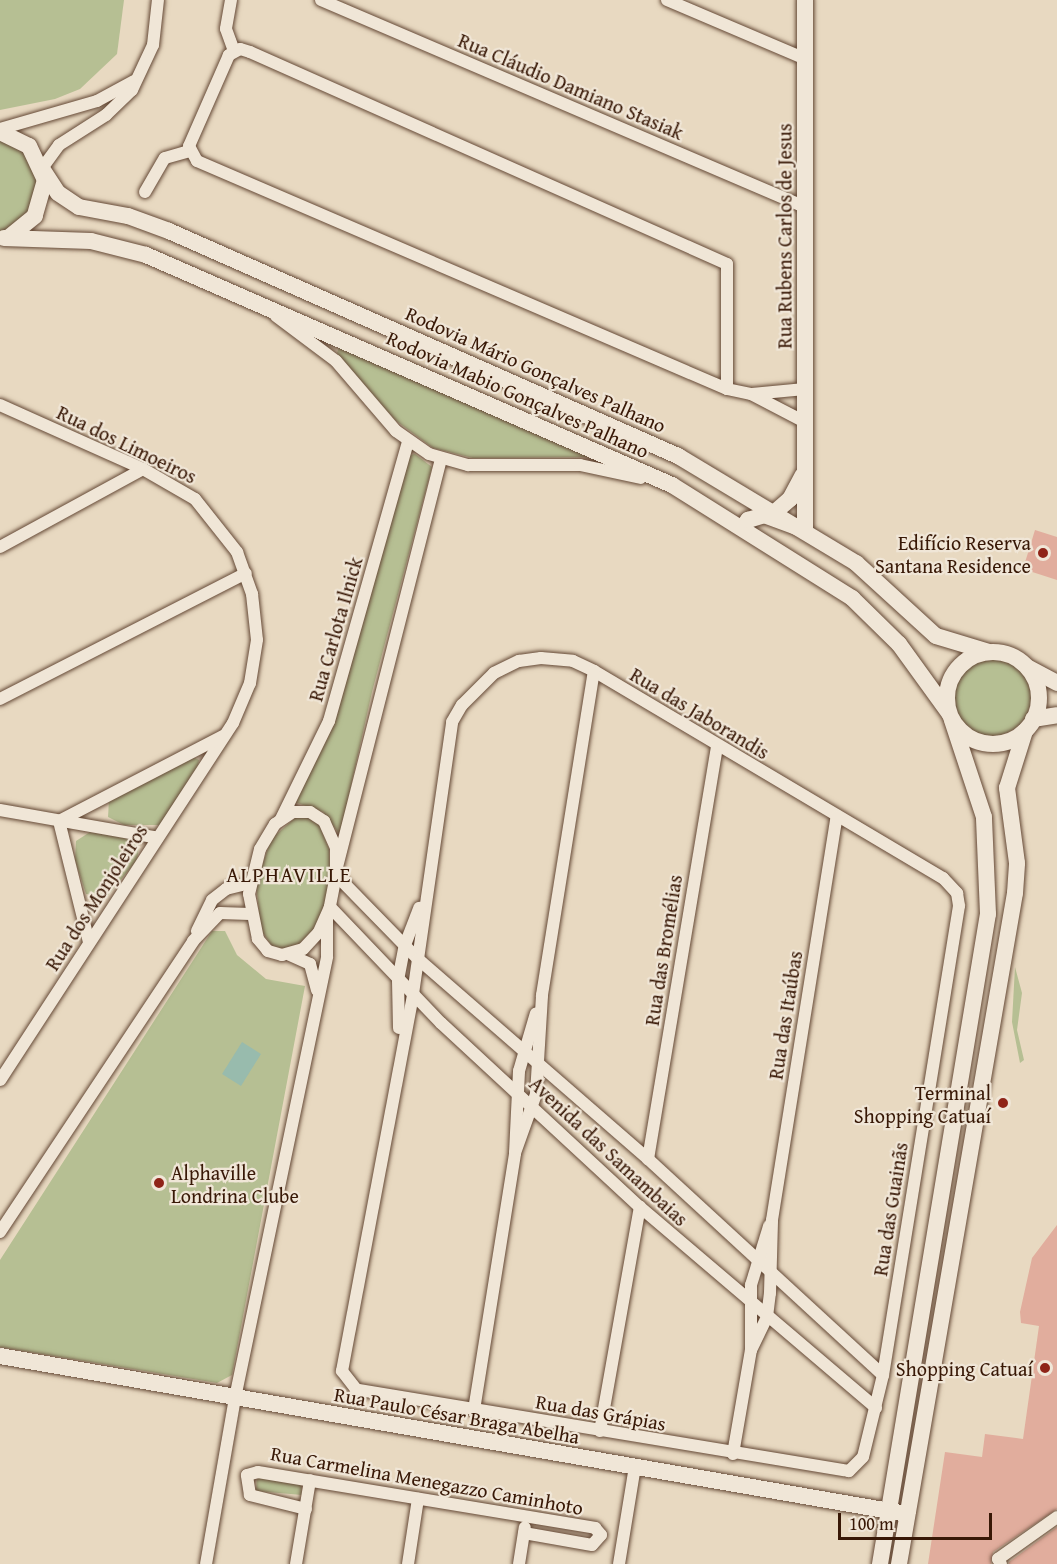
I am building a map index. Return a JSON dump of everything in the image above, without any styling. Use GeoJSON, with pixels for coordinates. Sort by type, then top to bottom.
{"type":"FeatureCollection","features":[{"type":"Feature","properties":{"kind":"street"},"geometry":{"type":"LineString","coordinates":[[2,238],[22,230],[40,208],[43,168],[59,145],[116,106],[138,78],[153,45],[158,0]]}},
{"type":"Feature","properties":{"kind":"street"},"geometry":{"type":"LineString","coordinates":[[189,152],[234,51],[226,29],[231,0]]}},
{"type":"Feature","properties":{"kind":"street","name":"Rua Cláudio Damiano Stasiak"},"geometry":{"type":"LineString","coordinates":[[321,0],[805,207]]}},
{"type":"Feature","properties":{"kind":"street"},"geometry":{"type":"LineString","coordinates":[[667,0],[805,59]]}},
{"type":"Feature","properties":{"kind":"street","name":"Rua Rubens Carlos de Jesus"},"geometry":{"type":"LineString","coordinates":[[805,0],[805,530]]}},
{"type":"Feature","properties":{"kind":"street"},"geometry":{"type":"LineString","coordinates":[[234,51],[250,52],[727,264],[727,389]]}},
{"type":"Feature","properties":{"kind":"street"},"geometry":{"type":"LineString","coordinates":[[0,130],[97,101],[138,78]]}},
{"type":"Feature","properties":{"kind":"street","name":"Rodovia Mário Gonçalves Palhano"},"geometry":{"type":"LineString","coordinates":[[0,130],[29,146],[57,193],[79,207],[128,216],[169,231],[639,437],[805,530],[879,581],[936,636],[989,652]]}},
{"type":"Feature","properties":{"kind":"street"},"geometry":{"type":"LineString","coordinates":[[145,192],[165,158],[189,152]]}},
{"type":"Feature","properties":{"kind":"street"},"geometry":{"type":"LineString","coordinates":[[189,152],[197,161],[727,389],[751,394],[805,422]]}},
{"type":"Feature","properties":{"kind":"street","name":"Rodovia Mabio Gonçalves Palhano"},"geometry":{"type":"LineString","coordinates":[[2,238],[62,237],[113,245],[261,304],[672,485],[821,575],[873,617],[918,667],[951,716]]}},
{"type":"Feature","properties":{"kind":"street"},"geometry":{"type":"LineString","coordinates":[[261,304],[336,361],[408,442],[441,459],[485,466],[580,465],[672,485]]}},
{"type":"Feature","properties":{"kind":"street"},"geometry":{"type":"LineString","coordinates":[[751,394],[805,389]]}},
{"type":"Feature","properties":{"kind":"street","name":"Rua dos Limoeiros"},"geometry":{"type":"LineString","coordinates":[[0,405],[143,469],[203,507],[227,536],[246,573],[256,615],[254,666],[244,701],[224,736]]}},
{"type":"Feature","properties":{"kind":"street","name":"Rua Carlota Ilnick"},"geometry":{"type":"LineString","coordinates":[[250,883],[270,830],[280,819],[329,721],[408,442]]}},
{"type":"Feature","properties":{"kind":"street"},"geometry":{"type":"LineString","coordinates":[[206,1564],[235,1398],[327,956],[329,911],[337,871],[441,459]]}},
{"type":"Feature","properties":{"kind":"street"},"geometry":{"type":"LineString","coordinates":[[0,547],[143,469]]}},
{"type":"Feature","properties":{"kind":"street","name":"Rua Rubens Carlos de Jesus"},"geometry":{"type":"LineString","coordinates":[[775,512],[790,499],[805,471]]}},
{"type":"Feature","properties":{"kind":"street"},"geometry":{"type":"LineString","coordinates":[[743,527],[748,520],[764,515],[805,530]]}},
{"type":"Feature","properties":{"kind":"street"},"geometry":{"type":"LineString","coordinates":[[0,699],[246,573]]}},
{"type":"Feature","properties":{"kind":"street"},"geometry":{"type":"LineString","coordinates":[[880,1564],[988,914],[984,817],[946,696],[954,672],[966,660],[989,652],[1014,656],[1027,667],[1057,683]]}},
{"type":"Feature","properties":{"kind":"street","name":"Rua das Jaborandis"},"geometry":{"type":"LineString","coordinates":[[425,892],[447,741],[452,722],[478,687],[519,661],[573,661],[594,671],[717,748],[950,884]]}},
{"type":"Feature","properties":{"kind":"street"},"geometry":{"type":"LineString","coordinates":[[899,1564],[1015,893],[1017,863],[1007,788],[1029,725],[1038,690],[1027,667]]}},
{"type":"Feature","properties":{"kind":"street"},"geometry":{"type":"LineString","coordinates":[[515,1153],[532,1107],[539,1075],[536,1059],[542,995],[594,671]]}},
{"type":"Feature","properties":{"kind":"street"},"geometry":{"type":"LineString","coordinates":[[951,716],[970,738],[985,744],[1002,743],[1029,725],[1057,715]]}},
{"type":"Feature","properties":{"kind":"street"},"geometry":{"type":"LineString","coordinates":[[59,821],[224,736]]}},
{"type":"Feature","properties":{"kind":"street","name":"Rua dos Monjoleiros"},"geometry":{"type":"LineString","coordinates":[[0,1080],[224,736]]}},
{"type":"Feature","properties":{"kind":"street","name":"Rua das Bromélias"},"geometry":{"type":"LineString","coordinates":[[648,1159],[717,748]]}},
{"type":"Feature","properties":{"kind":"street"},"geometry":{"type":"LineString","coordinates":[[0,810],[158,838]]}},
{"type":"Feature","properties":{"kind":"street"},"geometry":{"type":"LineString","coordinates":[[280,819],[300,811],[320,817],[334,841],[337,871]]}},
{"type":"Feature","properties":{"kind":"street","name":"Rua das Itaúbas"},"geometry":{"type":"LineString","coordinates":[[751,1350],[767,1317],[772,1220],[837,816]]}},
{"type":"Feature","properties":{"kind":"street"},"geometry":{"type":"LineString","coordinates":[[59,821],[89,942]]}},
{"type":"Feature","properties":{"kind":"street","name":"Avenida das Samambaias"},"geometry":{"type":"LineString","coordinates":[[337,871],[418,958],[648,1159],[883,1375]]}},
{"type":"Feature","properties":{"kind":"street"},"geometry":{"type":"LineString","coordinates":[[194,940],[212,900],[226,889],[250,883],[250,914],[263,946],[304,959],[314,970],[317,997]]}},
{"type":"Feature","properties":{"kind":"street","name":"Rua das Guainãs"},"geometry":{"type":"LineString","coordinates":[[855,1468],[863,1457],[883,1375],[959,906],[950,884]]}},
{"type":"Feature","properties":{"kind":"street"},"geometry":{"type":"LineString","coordinates":[[400,1045],[398,980],[405,945],[425,892]]}},
{"type":"Feature","properties":{"kind":"street"},"geometry":{"type":"LineString","coordinates":[[400,1045],[413,994],[425,892]]}},
{"type":"Feature","properties":{"kind":"street"},"geometry":{"type":"LineString","coordinates":[[290,955],[313,940],[329,911]]}},
{"type":"Feature","properties":{"kind":"street","name":"Avenida das Samambaias"},"geometry":{"type":"LineString","coordinates":[[329,911],[398,980],[640,1207],[751,1304],[876,1408]]}},
{"type":"Feature","properties":{"kind":"street"},"geometry":{"type":"LineString","coordinates":[[0,1232],[194,940],[219,913],[250,914]]}},
{"type":"Feature","properties":{"kind":"street"},"geometry":{"type":"LineString","coordinates":[[474,1410],[515,1153],[523,1050],[542,995]]}},
{"type":"Feature","properties":{"kind":"street","name":"Rua das Grápias"},"geometry":{"type":"LineString","coordinates":[[400,1045],[342,1363],[345,1377],[356,1389],[843,1473],[855,1468]]}},
{"type":"Feature","properties":{"kind":"street"},"geometry":{"type":"LineString","coordinates":[[600,1431],[640,1207]]}},
{"type":"Feature","properties":{"kind":"street","name":"Rua das Itaúbas"},"geometry":{"type":"LineString","coordinates":[[733,1454],[751,1350],[751,1304],[756,1259],[772,1220]]}},
{"type":"Feature","properties":{"kind":"street","name":"Rua Paulo César Braga Abelha"},"geometry":{"type":"LineString","coordinates":[[0,1356],[907,1514]]}},
{"type":"Feature","properties":{"kind":"street"},"geometry":{"type":"LineString","coordinates":[[619,1564],[635,1467]]}},
{"type":"Feature","properties":{"kind":"street","name":"Rua Carmelina Menegazzo Caminhoto"},"geometry":{"type":"LineString","coordinates":[[306,1509],[254,1497],[247,1492],[246,1480],[254,1471],[310,1480],[595,1528],[601,1538],[592,1545],[524,1533]]}},
{"type":"Feature","properties":{"kind":"street"},"geometry":{"type":"LineString","coordinates":[[296,1564],[310,1480]]}},
{"type":"Feature","properties":{"kind":"street"},"geometry":{"type":"LineString","coordinates":[[408,1564],[418,1499]]}},
{"type":"Feature","properties":{"kind":"street"},"geometry":{"type":"LineString","coordinates":[[519,1564],[527,1517]]}},
{"type":"Feature","properties":{"kind":"street"},"geometry":{"type":"LineString","coordinates":[[1001,1564],[998,1559],[1057,1517]]}},
{"type":"Feature","properties":{"kind":"shaded area"},"geometry":{"type":"Polygon","coordinates":[[[0,0],[124,0],[117,54],[80,89],[55,99],[0,110],[0,0]]]}},
{"type":"Feature","properties":{"kind":"shaded area"},"geometry":{"type":"Polygon","coordinates":[[[0,139],[23,150],[37,172],[34,207],[16,226],[0,232],[0,139]]]}},
{"type":"Feature","properties":{"kind":"shaded area"},"geometry":{"type":"Polygon","coordinates":[[[339,347],[589,457],[473,458],[433,448],[395,420],[337,353],[339,347]]]}},
{"type":"Feature","properties":{"kind":"shaded area"},"geometry":{"type":"Polygon","coordinates":[[[415,454],[432,467],[372,692],[340,835],[323,812],[292,801],[334,725],[410,455],[415,454]]]}},
{"type":"Feature","properties":{"kind":"shaded area"},"geometry":{"type":"Polygon","coordinates":[[[992,658],[1007,661],[1020,669],[1028,682],[1031,697],[1028,712],[1020,725],[1007,733],[992,736],[977,733],[964,725],[956,712],[953,697],[956,682],[964,669],[977,661],[992,658]]]}},
{"type":"Feature","properties":{"kind":"shaded area"},"geometry":{"type":"Polygon","coordinates":[[[193,757],[199,760],[198,765],[160,825],[124,825],[108,817],[109,800],[193,757]]]}},
{"type":"Feature","properties":{"kind":"shaded area"},"geometry":{"type":"Polygon","coordinates":[[[295,818],[309,818],[319,825],[329,849],[330,875],[325,905],[314,929],[299,944],[283,949],[272,946],[261,930],[256,884],[271,839],[295,818]]]}},
{"type":"Feature","properties":{"kind":"shaded area"},"geometry":{"type":"Polygon","coordinates":[[[90,832],[134,840],[139,846],[137,860],[106,898],[86,894],[75,860],[76,841],[90,832]]]}},
{"type":"Feature","properties":{"kind":"shaded area","name":"Alphaville Londrina Clube"},"geometry":{"type":"Polygon","coordinates":[[[212,931],[225,931],[237,955],[266,979],[305,986],[232,1375],[217,1383],[0,1347],[0,1260],[212,931]]]}},
{"type":"Feature","properties":{"kind":"shaded area"},"geometry":{"type":"Polygon","coordinates":[[[1015,967],[1022,993],[1017,1030],[1024,1060],[1020,1063],[1012,1022],[1015,967]]]}},
{"type":"Feature","properties":{"kind":"shaded area"},"geometry":{"type":"Polygon","coordinates":[[[242,1042],[261,1054],[241,1086],[222,1074],[242,1042]]]}},
{"type":"Feature","properties":{"kind":"shaded area"},"geometry":{"type":"Polygon","coordinates":[[[257,1477],[301,1484],[302,1495],[256,1491],[257,1477]]]}},
{"type":"Feature","properties":{"kind":"building","name":"Edifício Reserva Santana Residence"},"geometry":{"type":"Polygon","coordinates":[[[1035,530],[1057,537],[1057,580],[1023,569],[1035,530]]]}},
{"type":"Feature","properties":{"kind":"building","name":"Shopping Catuaí"},"geometry":{"type":"Polygon","coordinates":[[[1057,1225],[1057,1509],[993,1552],[991,1564],[928,1564],[945,1452],[982,1457],[985,1434],[1023,1439],[1039,1326],[1021,1323],[1020,1312],[1032,1258],[1057,1225]]]}},
{"type":"Feature","properties":{"kind":"building"},"geometry":{"type":"Polygon","coordinates":[[[1057,1527],[1057,1564],[1009,1564],[1009,1562],[1057,1527]]]}},
{"type":"Feature","properties":{"kind":"place","name":"Edifício Reserva Santana Residence"},"geometry":{"type":"Point","coordinates":[1043,553]}},
{"type":"Feature","properties":{"kind":"place","name":"Terminal Shopping Catuaí"},"geometry":{"type":"Point","coordinates":[1003,1103]}},
{"type":"Feature","properties":{"kind":"place","name":"Alphaville Londrina Clube"},"geometry":{"type":"Point","coordinates":[159,1183]}},
{"type":"Feature","properties":{"kind":"place","name":"Shopping Catuaí"},"geometry":{"type":"Point","coordinates":[1045,1368]}},
{"type":"Feature","properties":{"kind":"district","name":"ALPHAVILLE"},"geometry":{"type":"Point","coordinates":[289,875]}}]}
